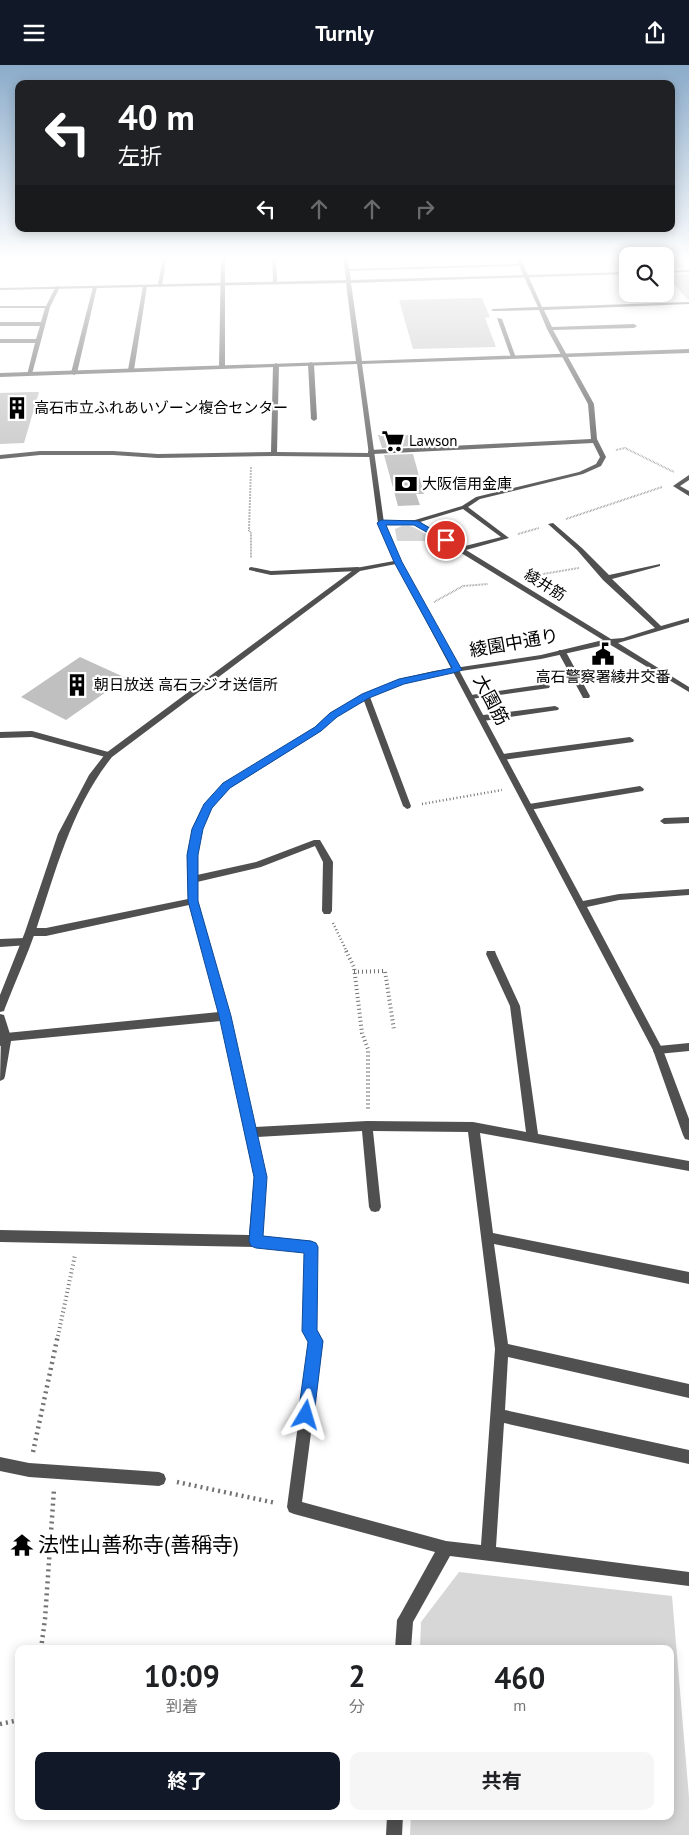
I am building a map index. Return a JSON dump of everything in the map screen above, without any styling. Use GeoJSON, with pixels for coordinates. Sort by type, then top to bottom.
{"type":"FeatureCollection","features":[{"type":"Feature","properties":{"kind":"street"},"geometry":{"type":"LineString","coordinates":[[74,373],[82,339]]}},
{"type":"Feature","properties":{"kind":"street"},"geometry":{"type":"LineString","coordinates":[[131,370],[136,339]]}},
{"type":"Feature","properties":{"kind":"street"},"geometry":{"type":"LineString","coordinates":[[222,339],[222,367]]}},
{"type":"Feature","properties":{"kind":"street","name":"大園筋"},"geometry":{"type":"LineString","coordinates":[[356,339],[370,454],[381,523],[398,562],[658,1050],[689,1135]]}},
{"type":"Feature","properties":{"kind":"street"},"geometry":{"type":"LineString","coordinates":[[507,339],[514,357]]}},
{"type":"Feature","properties":{"kind":"street"},"geometry":{"type":"LineString","coordinates":[[381,523],[415,522],[464,507],[478,498],[582,473],[599,465],[603,457],[595,441],[591,404],[554,339]]}},
{"type":"Feature","properties":{"kind":"street"},"geometry":{"type":"LineString","coordinates":[[0,341],[37,341],[28,374]]}},
{"type":"Feature","properties":{"kind":"street"},"geometry":{"type":"LineString","coordinates":[[0,375],[689,351]]}},
{"type":"Feature","properties":{"kind":"street"},"geometry":{"type":"LineString","coordinates":[[311,364],[314,419]]}},
{"type":"Feature","properties":{"kind":"street"},"geometry":{"type":"LineString","coordinates":[[274,454],[276,365]]}},
{"type":"Feature","properties":{"kind":"street"},"geometry":{"type":"LineString","coordinates":[[0,457],[49,453],[113,453],[158,456],[370,454],[595,441]]}},
{"type":"Feature","properties":{"kind":"street"},"geometry":{"type":"LineString","coordinates":[[688,478],[676,486],[689,494]]}},
{"type":"Feature","properties":{"kind":"street"},"geometry":{"type":"LineString","coordinates":[[464,507],[506,538]]}},
{"type":"Feature","properties":{"kind":"street","name":"綾井筋"},"geometry":{"type":"LineString","coordinates":[[415,522],[462,549],[689,690]]}},
{"type":"Feature","properties":{"kind":"street"},"geometry":{"type":"LineString","coordinates":[[551,524],[571,539],[635,608],[660,629]]}},
{"type":"Feature","properties":{"kind":"street"},"geometry":{"type":"LineString","coordinates":[[462,549],[506,538]]}},
{"type":"Feature","properties":{"kind":"street"},"geometry":{"type":"LineString","coordinates":[[594,564],[604,559]]}},
{"type":"Feature","properties":{"kind":"street"},"geometry":{"type":"LineString","coordinates":[[251,569],[271,573],[358,569],[398,562]]}},
{"type":"Feature","properties":{"kind":"street"},"geometry":{"type":"LineString","coordinates":[[606,577],[658,565]]}},
{"type":"Feature","properties":{"kind":"street"},"geometry":{"type":"LineString","coordinates":[[0,1008],[30,932],[63,834],[93,775],[109,755],[208,679],[358,569]]}},
{"type":"Feature","properties":{"kind":"street","name":"綾園中通り"},"geometry":{"type":"LineString","coordinates":[[256,1241],[260,1177],[225,1016],[193,901],[192,855],[197,829],[207,806],[227,785],[318,729],[333,715],[366,696],[402,681],[612,642],[689,620]]}},
{"type":"Feature","properties":{"kind":"street"},"geometry":{"type":"LineString","coordinates":[[562,651],[586,696]]}},
{"type":"Feature","properties":{"kind":"street"},"geometry":{"type":"LineString","coordinates":[[471,697],[546,686]]}},
{"type":"Feature","properties":{"kind":"street"},"geometry":{"type":"LineString","coordinates":[[366,696],[407,807]]}},
{"type":"Feature","properties":{"kind":"street"},"geometry":{"type":"LineString","coordinates":[[482,718],[555,708]]}},
{"type":"Feature","properties":{"kind":"street"},"geometry":{"type":"LineString","coordinates":[[0,735],[32,734],[109,755]]}},
{"type":"Feature","properties":{"kind":"street"},"geometry":{"type":"LineString","coordinates":[[503,757],[630,740]]}},
{"type":"Feature","properties":{"kind":"street"},"geometry":{"type":"LineString","coordinates":[[529,807],[640,789]]}},
{"type":"Feature","properties":{"kind":"street"},"geometry":{"type":"LineString","coordinates":[[664,821],[689,820]]}},
{"type":"Feature","properties":{"kind":"street"},"geometry":{"type":"LineString","coordinates":[[192,880],[258,865],[317,842],[328,862],[327,911]]}},
{"type":"Feature","properties":{"kind":"street"},"geometry":{"type":"LineString","coordinates":[[581,905],[619,897],[689,892]]}},
{"type":"Feature","properties":{"kind":"street"},"geometry":{"type":"LineString","coordinates":[[30,932],[46,932],[193,901]]}},
{"type":"Feature","properties":{"kind":"street"},"geometry":{"type":"LineString","coordinates":[[0,943],[25,942]]}},
{"type":"Feature","properties":{"kind":"street"},"geometry":{"type":"LineString","coordinates":[[491,954],[514,1006],[533,1138]]}},
{"type":"Feature","properties":{"kind":"street"},"geometry":{"type":"LineString","coordinates":[[3,1040],[225,1016]]}},
{"type":"Feature","properties":{"kind":"street"},"geometry":{"type":"LineString","coordinates":[[0,1018],[3,1040],[0,1076]]}},
{"type":"Feature","properties":{"kind":"street"},"geometry":{"type":"LineString","coordinates":[[658,1050],[689,1047]]}},
{"type":"Feature","properties":{"kind":"street"},"geometry":{"type":"LineString","coordinates":[[251,1132],[367,1126],[473,1127],[689,1166]]}},
{"type":"Feature","properties":{"kind":"street"},"geometry":{"type":"LineString","coordinates":[[367,1126],[374,1207]]}},
{"type":"Feature","properties":{"kind":"street"},"geometry":{"type":"LineString","coordinates":[[473,1127],[502,1349],[488,1553]]}},
{"type":"Feature","properties":{"kind":"street"},"geometry":{"type":"LineString","coordinates":[[0,1236],[256,1241],[311,1247],[310,1331],[316,1341],[294,1507],[446,1548],[689,1579]]}},
{"type":"Feature","properties":{"kind":"street"},"geometry":{"type":"LineString","coordinates":[[487,1237],[689,1278]]}},
{"type":"Feature","properties":{"kind":"street"},"geometry":{"type":"LineString","coordinates":[[502,1349],[689,1391]]}},
{"type":"Feature","properties":{"kind":"street"},"geometry":{"type":"LineString","coordinates":[[497,1415],[689,1457]]}},
{"type":"Feature","properties":{"kind":"street"},"geometry":{"type":"LineString","coordinates":[[0,1464],[29,1470],[159,1479]]}},
{"type":"Feature","properties":{"kind":"street"},"geometry":{"type":"LineString","coordinates":[[403,1645],[405,1619],[446,1548]]}},
{"type":"Feature","properties":{"kind":"street"},"geometry":{"type":"LineString","coordinates":[[394,1820],[394,1835]]}},
{"type":"Feature","properties":{"kind":"path"},"geometry":{"type":"LineString","coordinates":[[600,452],[625,448],[688,478]]}},
{"type":"Feature","properties":{"kind":"path"},"geometry":{"type":"LineString","coordinates":[[251,454],[249,530],[251,533],[251,569]]}},
{"type":"Feature","properties":{"kind":"path"},"geometry":{"type":"LineString","coordinates":[[506,538],[642,493],[672,484],[676,486]]}},
{"type":"Feature","properties":{"kind":"path"},"geometry":{"type":"LineString","coordinates":[[421,604],[435,602],[463,586],[512,581],[594,564]]}},
{"type":"Feature","properties":{"kind":"path"},"geometry":{"type":"LineString","coordinates":[[407,807],[502,790]]}},
{"type":"Feature","properties":{"kind":"path"},"geometry":{"type":"LineString","coordinates":[[327,911],[354,972],[362,1033],[368,1049],[367,1126]]}},
{"type":"Feature","properties":{"kind":"path"},"geometry":{"type":"LineString","coordinates":[[354,972],[385,971],[394,1030]]}},
{"type":"Feature","properties":{"kind":"path"},"geometry":{"type":"LineString","coordinates":[[29,1470],[79,1237]]}},
{"type":"Feature","properties":{"kind":"path"},"geometry":{"type":"LineString","coordinates":[[42,1645],[56,1471]]}},
{"type":"Feature","properties":{"kind":"path"},"geometry":{"type":"LineString","coordinates":[[159,1479],[294,1507]]}},
{"type":"Feature","properties":{"kind":"path"},"geometry":{"type":"LineString","coordinates":[[0,1724],[15,1721]]}},
{"type":"Feature","properties":{"kind":"shaded area"},"geometry":{"type":"Polygon","coordinates":[[[409,526],[450,547],[426,541],[397,541],[395,529],[409,526]]]}},
{"type":"Feature","properties":{"kind":"shaded area"},"geometry":{"type":"Polygon","coordinates":[[[459,1572],[672,1596],[689,1797],[689,1835],[410,1835],[411,1820],[674,1820],[674,1645],[420,1645],[421,1622],[459,1572]]]}},
{"type":"Feature","properties":{"kind":"building"},"geometry":{"type":"Polygon","coordinates":[[[410,339],[493,339],[496,347],[413,349],[410,339]]]}},
{"type":"Feature","properties":{"kind":"building","name":"高石市立ふれあいゾーン複合センター"},"geometry":{"type":"Polygon","coordinates":[[[39,392],[24,443],[0,444],[0,393],[39,392]]]}},
{"type":"Feature","properties":{"kind":"building","name":"Lawson"},"geometry":{"type":"Polygon","coordinates":[[[378,435],[409,435],[412,446],[382,448],[378,435]]]}},
{"type":"Feature","properties":{"kind":"building"},"geometry":{"type":"Polygon","coordinates":[[[413,454],[424,494],[416,494],[420,505],[398,506],[384,455],[413,454]]]}},
{"type":"Feature","properties":{"kind":"building","name":"朝日放送 高石ラジオ送信所"},"geometry":{"type":"Polygon","coordinates":[[[80,657],[126,678],[66,720],[21,697],[80,657]]]}},
{"type":"Feature","properties":{"kind":"place","name":"高石市立ふれあいゾーン複合センター"},"geometry":{"type":"Point","coordinates":[17,408]}},
{"type":"Feature","properties":{"kind":"place","name":"Lawson"},"geometry":{"type":"Point","coordinates":[393,441]}},
{"type":"Feature","properties":{"kind":"place","name":"大阪信用金庫"},"geometry":{"type":"Point","coordinates":[406,484]}},
{"type":"Feature","properties":{"kind":"place","name":"高石警察署綾井交番"},"geometry":{"type":"Point","coordinates":[603,654]}},
{"type":"Feature","properties":{"kind":"place","name":"朝日放送 高石ラジオ送信所"},"geometry":{"type":"Point","coordinates":[77,685]}},
{"type":"Feature","properties":{"kind":"place","name":"法性山善称寺(善稱寺)"},"geometry":{"type":"Point","coordinates":[22,1545]}},
{"type":"Feature","properties":{"kind":"route"},"geometry":{"type":"LineString","coordinates":[[306,1415],[316,1341],[310,1331],[311,1247],[256,1241],[260,1177],[225,1016],[193,901],[192,855],[197,829],[207,806],[227,785],[318,729],[333,715],[366,696],[402,681],[434,673],[457,670],[398,562],[381,523],[415,522],[446,540]]}}]}
